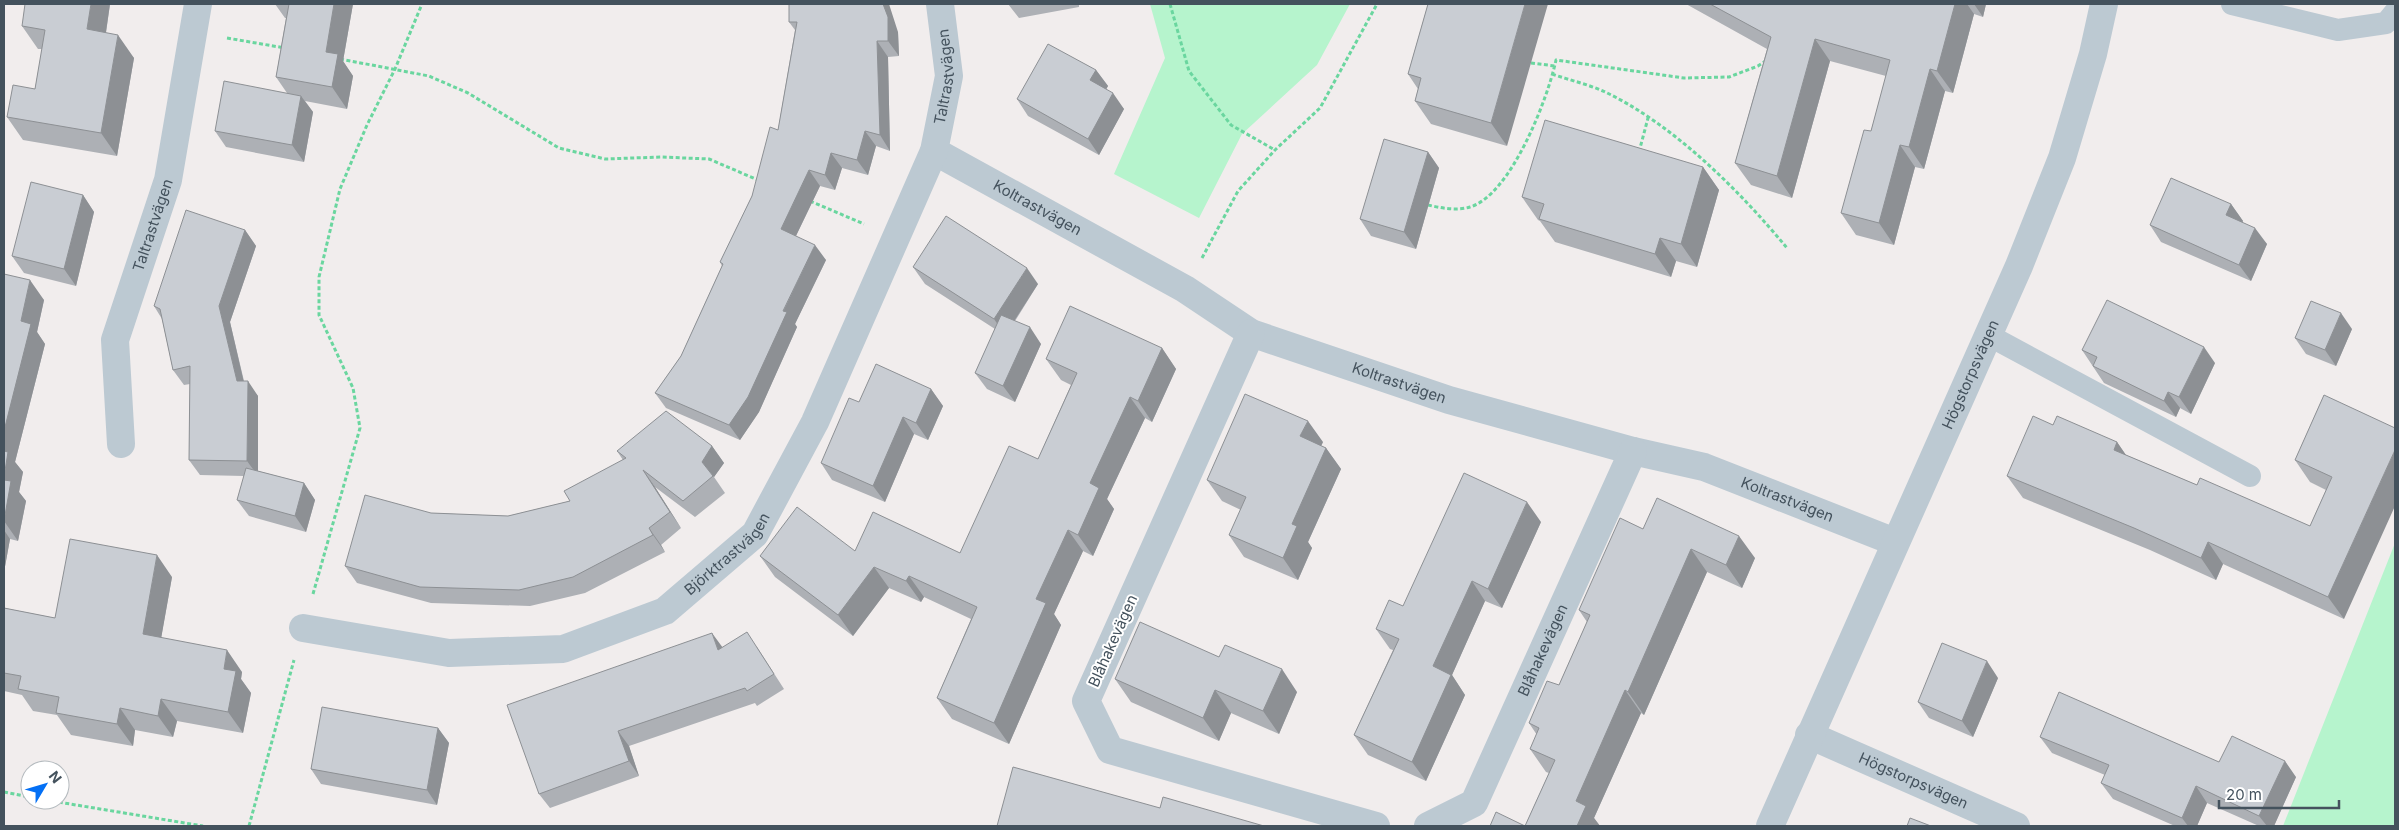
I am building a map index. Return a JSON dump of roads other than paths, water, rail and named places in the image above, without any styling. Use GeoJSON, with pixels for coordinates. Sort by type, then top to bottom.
{"type":"FeatureCollection","features":[{"type":"Feature","properties":{"kind":"street","name":"Taltrastvägen"},"geometry":{"type":"LineString","coordinates":[[121,444],[115,340],[168,180],[198,4]]}},
{"type":"Feature","properties":{"kind":"street","name":"Taltrastvägen"},"geometry":{"type":"LineString","coordinates":[[934,151],[949,76],[940,4]]}},
{"type":"Feature","properties":{"kind":"street","name":"Högstorpsvägen"},"geometry":{"type":"LineString","coordinates":[[1770,826],[2019,266],[2062,158],[2092,54],[2104,4]]}},
{"type":"Feature","properties":{"kind":"street","name":"Björktrastvägen"},"geometry":{"type":"LineString","coordinates":[[303,628],[449,653],[563,648],[665,611],[755,534],[815,422],[934,151]]}},
{"type":"Feature","properties":{"kind":"street","name":"Koltrastvägen"},"geometry":{"type":"LineString","coordinates":[[934,151],[1185,289],[1251,333],[1449,400],[1633,451],[1704,467],[1895,542]]}},
{"type":"Feature","properties":{"kind":"street","name":"Blåhakevägen"},"geometry":{"type":"LineString","coordinates":[[1251,333],[1086,701],[1110,750],[1376,826]]}},
{"type":"Feature","properties":{"kind":"street","name":"Blåhakevägen"},"geometry":{"type":"LineString","coordinates":[[1428,826],[1474,803],[1633,451]]}},
{"type":"Feature","properties":{"kind":"street","name":"Högstorpsvägen"},"geometry":{"type":"LineString","coordinates":[[1809,735],[2016,826]]}},
{"type":"Feature","properties":{"kind":"lane"},"geometry":{"type":"LineString","coordinates":[[2232,4],[2338,30],[2386,23],[2395,12]]}},
{"type":"Feature","properties":{"kind":"lane"},"geometry":{"type":"LineString","coordinates":[[1988,335],[2250,476]]}}]}
